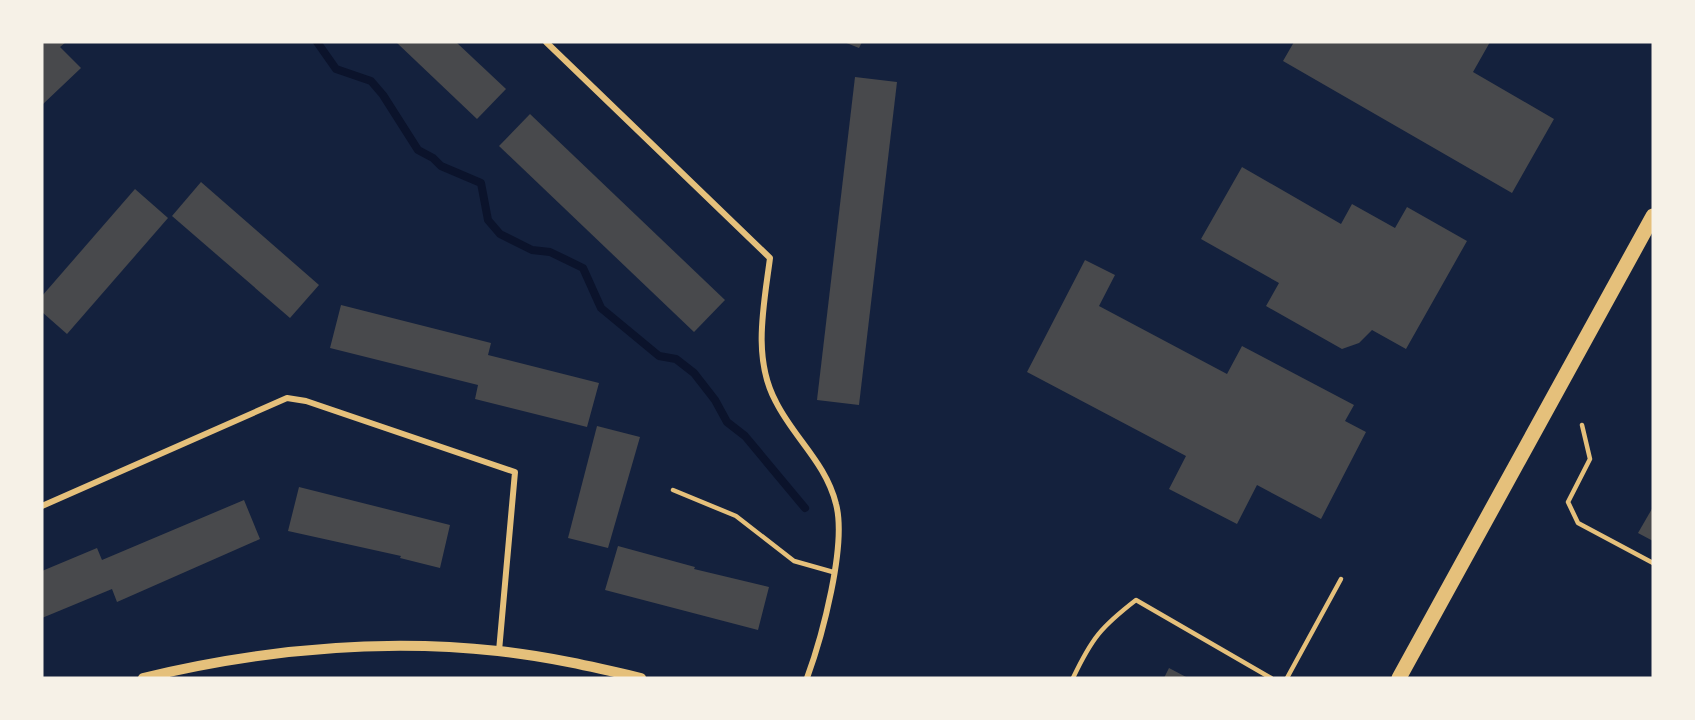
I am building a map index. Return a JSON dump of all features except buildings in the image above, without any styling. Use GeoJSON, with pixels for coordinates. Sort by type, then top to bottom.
{"type":"FeatureCollection","features":[{"type":"Feature","properties":{"kind":"main road"},"geometry":{"type":"LineString","coordinates":[[1399,678],[1653,216]]}},
{"type":"Feature","properties":{"kind":"street"},"geometry":{"type":"LineString","coordinates":[[546,42],[770,258],[761,327],[764,367],[775,402],[825,471],[837,505],[839,543],[817,650],[807,678]]}},
{"type":"Feature","properties":{"kind":"street"},"geometry":{"type":"LineString","coordinates":[[42,506],[287,398],[306,401],[515,472],[499,651]]}},
{"type":"Feature","properties":{"kind":"street"},"geometry":{"type":"LineString","coordinates":[[143,678],[196,665],[273,653],[345,646],[409,646],[499,651],[591,666],[641,678]]}},
{"type":"Feature","properties":{"kind":"lane"},"geometry":{"type":"LineString","coordinates":[[1582,424],[1590,459],[1568,502],[1572,515],[1578,523],[1653,563]]}},
{"type":"Feature","properties":{"kind":"lane"},"geometry":{"type":"LineString","coordinates":[[673,490],[736,516],[794,561],[833,572]]}},
{"type":"Feature","properties":{"kind":"lane"},"geometry":{"type":"LineString","coordinates":[[1287,678],[1341,579]]}},
{"type":"Feature","properties":{"kind":"lane"},"geometry":{"type":"LineString","coordinates":[[1073,678],[1087,649],[1104,625],[1136,600],[1271,678]]}},
{"type":"Feature","properties":{"kind":"waterway"},"geometry":{"type":"LineString","coordinates":[[317,42],[336,69],[371,81],[383,95],[418,150],[433,158],[441,166],[481,183],[488,220],[500,234],[532,250],[550,252],[583,268],[601,308],[659,356],[676,359],[694,373],[715,400],[727,422],[745,436],[805,508]]}}]}
